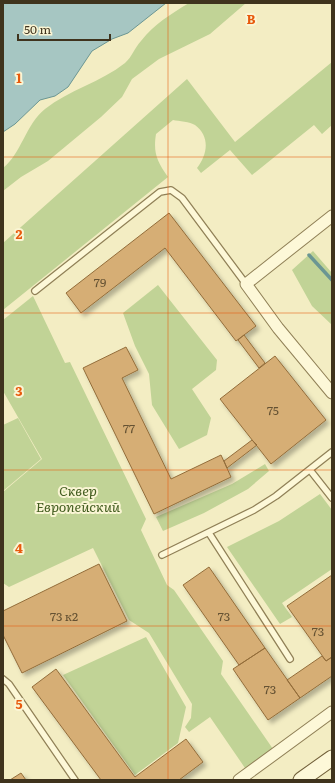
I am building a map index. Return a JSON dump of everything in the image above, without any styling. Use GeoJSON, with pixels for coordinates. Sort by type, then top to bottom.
{"type":"FeatureCollection","features":[{"type":"Feature","properties":{"kind":"street"},"geometry":{"type":"LineString","coordinates":[[332,216],[246,284],[278,328],[332,393]]}},
{"type":"Feature","properties":{"kind":"street"},"geometry":{"type":"LineString","coordinates":[[240,780],[332,712]]}},
{"type":"Feature","properties":{"kind":"street"},"geometry":{"type":"LineString","coordinates":[[301,780],[332,758]]}},
{"type":"Feature","properties":{"kind":"lane"},"geometry":{"type":"LineString","coordinates":[[35,291],[160,192],[171,190],[182,198],[246,284]]}},
{"type":"Feature","properties":{"kind":"lane"},"geometry":{"type":"LineString","coordinates":[[162,554],[254,510],[276,496],[332,452]]}},
{"type":"Feature","properties":{"kind":"lane"},"geometry":{"type":"LineString","coordinates":[[310,470],[332,498]]}},
{"type":"Feature","properties":{"kind":"lane"},"geometry":{"type":"LineString","coordinates":[[209,532],[290,659]]}},
{"type":"Feature","properties":{"kind":"lane"},"geometry":{"type":"LineString","coordinates":[[3,679],[9,684],[75,780]]}},
{"type":"Feature","properties":{"kind":"green space"},"geometry":{"type":"Polygon","coordinates":[[[189,3],[246,3],[210,34],[159,59],[132,79],[122,97],[101,117],[48,161],[21,177],[3,191],[3,168],[14,155],[38,115],[64,96],[116,70],[130,58],[139,43],[151,29],[169,15],[189,3]]]}},
{"type":"Feature","properties":{"kind":"green space"},"geometry":{"type":"Polygon","coordinates":[[[332,62],[332,125],[322,134],[314,125],[252,175],[230,150],[201,173],[197,168],[205,152],[206,146],[203,135],[195,125],[173,120],[156,134],[155,141],[157,157],[168,177],[3,310],[3,243],[187,79],[235,142],[332,62]]]}},
{"type":"Feature","properties":{"kind":"green space"},"geometry":{"type":"Polygon","coordinates":[[[313,251],[332,273],[332,325],[312,306],[292,270],[313,251]]]}},
{"type":"Feature","properties":{"kind":"green space"},"geometry":{"type":"Polygon","coordinates":[[[158,285],[217,360],[216,370],[192,389],[211,418],[207,435],[179,449],[152,405],[149,374],[135,346],[123,313],[158,285]]]}},
{"type":"Feature","properties":{"kind":"green space","name":"Сквер Европейский"},"geometry":{"type":"Polygon","coordinates":[[[33,296],[65,363],[70,362],[146,519],[141,530],[167,585],[174,590],[223,661],[221,674],[273,749],[245,768],[210,717],[189,732],[185,727],[191,718],[192,704],[149,633],[129,620],[93,548],[9,587],[3,583],[3,492],[42,459],[3,391],[3,320],[33,296]]]}},
{"type":"Feature","properties":{"kind":"green space"},"geometry":{"type":"Polygon","coordinates":[[[18,418],[41,459],[3,491],[3,425],[18,418]]]}},
{"type":"Feature","properties":{"kind":"green space"},"geometry":{"type":"Polygon","coordinates":[[[265,464],[269,471],[248,489],[204,513],[163,531],[156,517],[232,484],[265,464]]]}},
{"type":"Feature","properties":{"kind":"green space"},"geometry":{"type":"Polygon","coordinates":[[[320,494],[332,510],[332,569],[282,603],[292,617],[280,624],[227,547],[279,521],[320,494]]]}},
{"type":"Feature","properties":{"kind":"green space"},"geometry":{"type":"Polygon","coordinates":[[[146,637],[186,707],[178,743],[135,775],[63,675],[146,637]]]}},
{"type":"Feature","properties":{"kind":"water"},"geometry":{"type":"Polygon","coordinates":[[[3,3],[166,3],[128,33],[112,39],[92,51],[68,87],[55,96],[40,100],[15,124],[3,132],[3,3]]]}},
{"type":"Feature","properties":{"kind":"building"},"geometry":{"type":"Polygon","coordinates":[[[169,213],[256,326],[236,341],[165,248],[81,313],[66,293],[169,213]]]}},
{"type":"Feature","properties":{"kind":"building"},"geometry":{"type":"Polygon","coordinates":[[[244,335],[265,363],[259,368],[238,340],[244,335]]]}},
{"type":"Feature","properties":{"kind":"building"},"geometry":{"type":"Polygon","coordinates":[[[126,347],[138,370],[122,378],[171,479],[221,455],[231,477],[154,514],[83,368],[126,347]]]}},
{"type":"Feature","properties":{"kind":"building"},"geometry":{"type":"Polygon","coordinates":[[[275,356],[326,420],[271,464],[220,399],[275,356]]]}},
{"type":"Feature","properties":{"kind":"building"},"geometry":{"type":"Polygon","coordinates":[[[252,440],[257,445],[227,468],[224,461],[252,440]]]}},
{"type":"Feature","properties":{"kind":"building"},"geometry":{"type":"Polygon","coordinates":[[[99,564],[127,621],[22,673],[3,635],[3,611],[99,564]]]}},
{"type":"Feature","properties":{"kind":"building"},"geometry":{"type":"Polygon","coordinates":[[[209,567],[265,648],[239,665],[183,585],[209,567]]]}},
{"type":"Feature","properties":{"kind":"building"},"geometry":{"type":"Polygon","coordinates":[[[332,575],[332,657],[326,661],[287,606],[332,575]]]}},
{"type":"Feature","properties":{"kind":"building"},"geometry":{"type":"Polygon","coordinates":[[[265,648],[300,698],[268,720],[233,669],[265,648]]]}},
{"type":"Feature","properties":{"kind":"building"},"geometry":{"type":"Polygon","coordinates":[[[322,656],[326,661],[332,657],[332,676],[300,698],[287,680],[322,656]]]}},
{"type":"Feature","properties":{"kind":"building"},"geometry":{"type":"Polygon","coordinates":[[[56,669],[135,777],[186,739],[203,762],[179,780],[101,780],[32,687],[56,669]]]}},
{"type":"Feature","properties":{"kind":"building"},"geometry":{"type":"Polygon","coordinates":[[[21,773],[26,780],[10,780],[21,773]]]}},
{"type":"Feature","properties":{"kind":"waterway"},"geometry":{"type":"LineString","coordinates":[[309,255],[332,280]]}}]}
